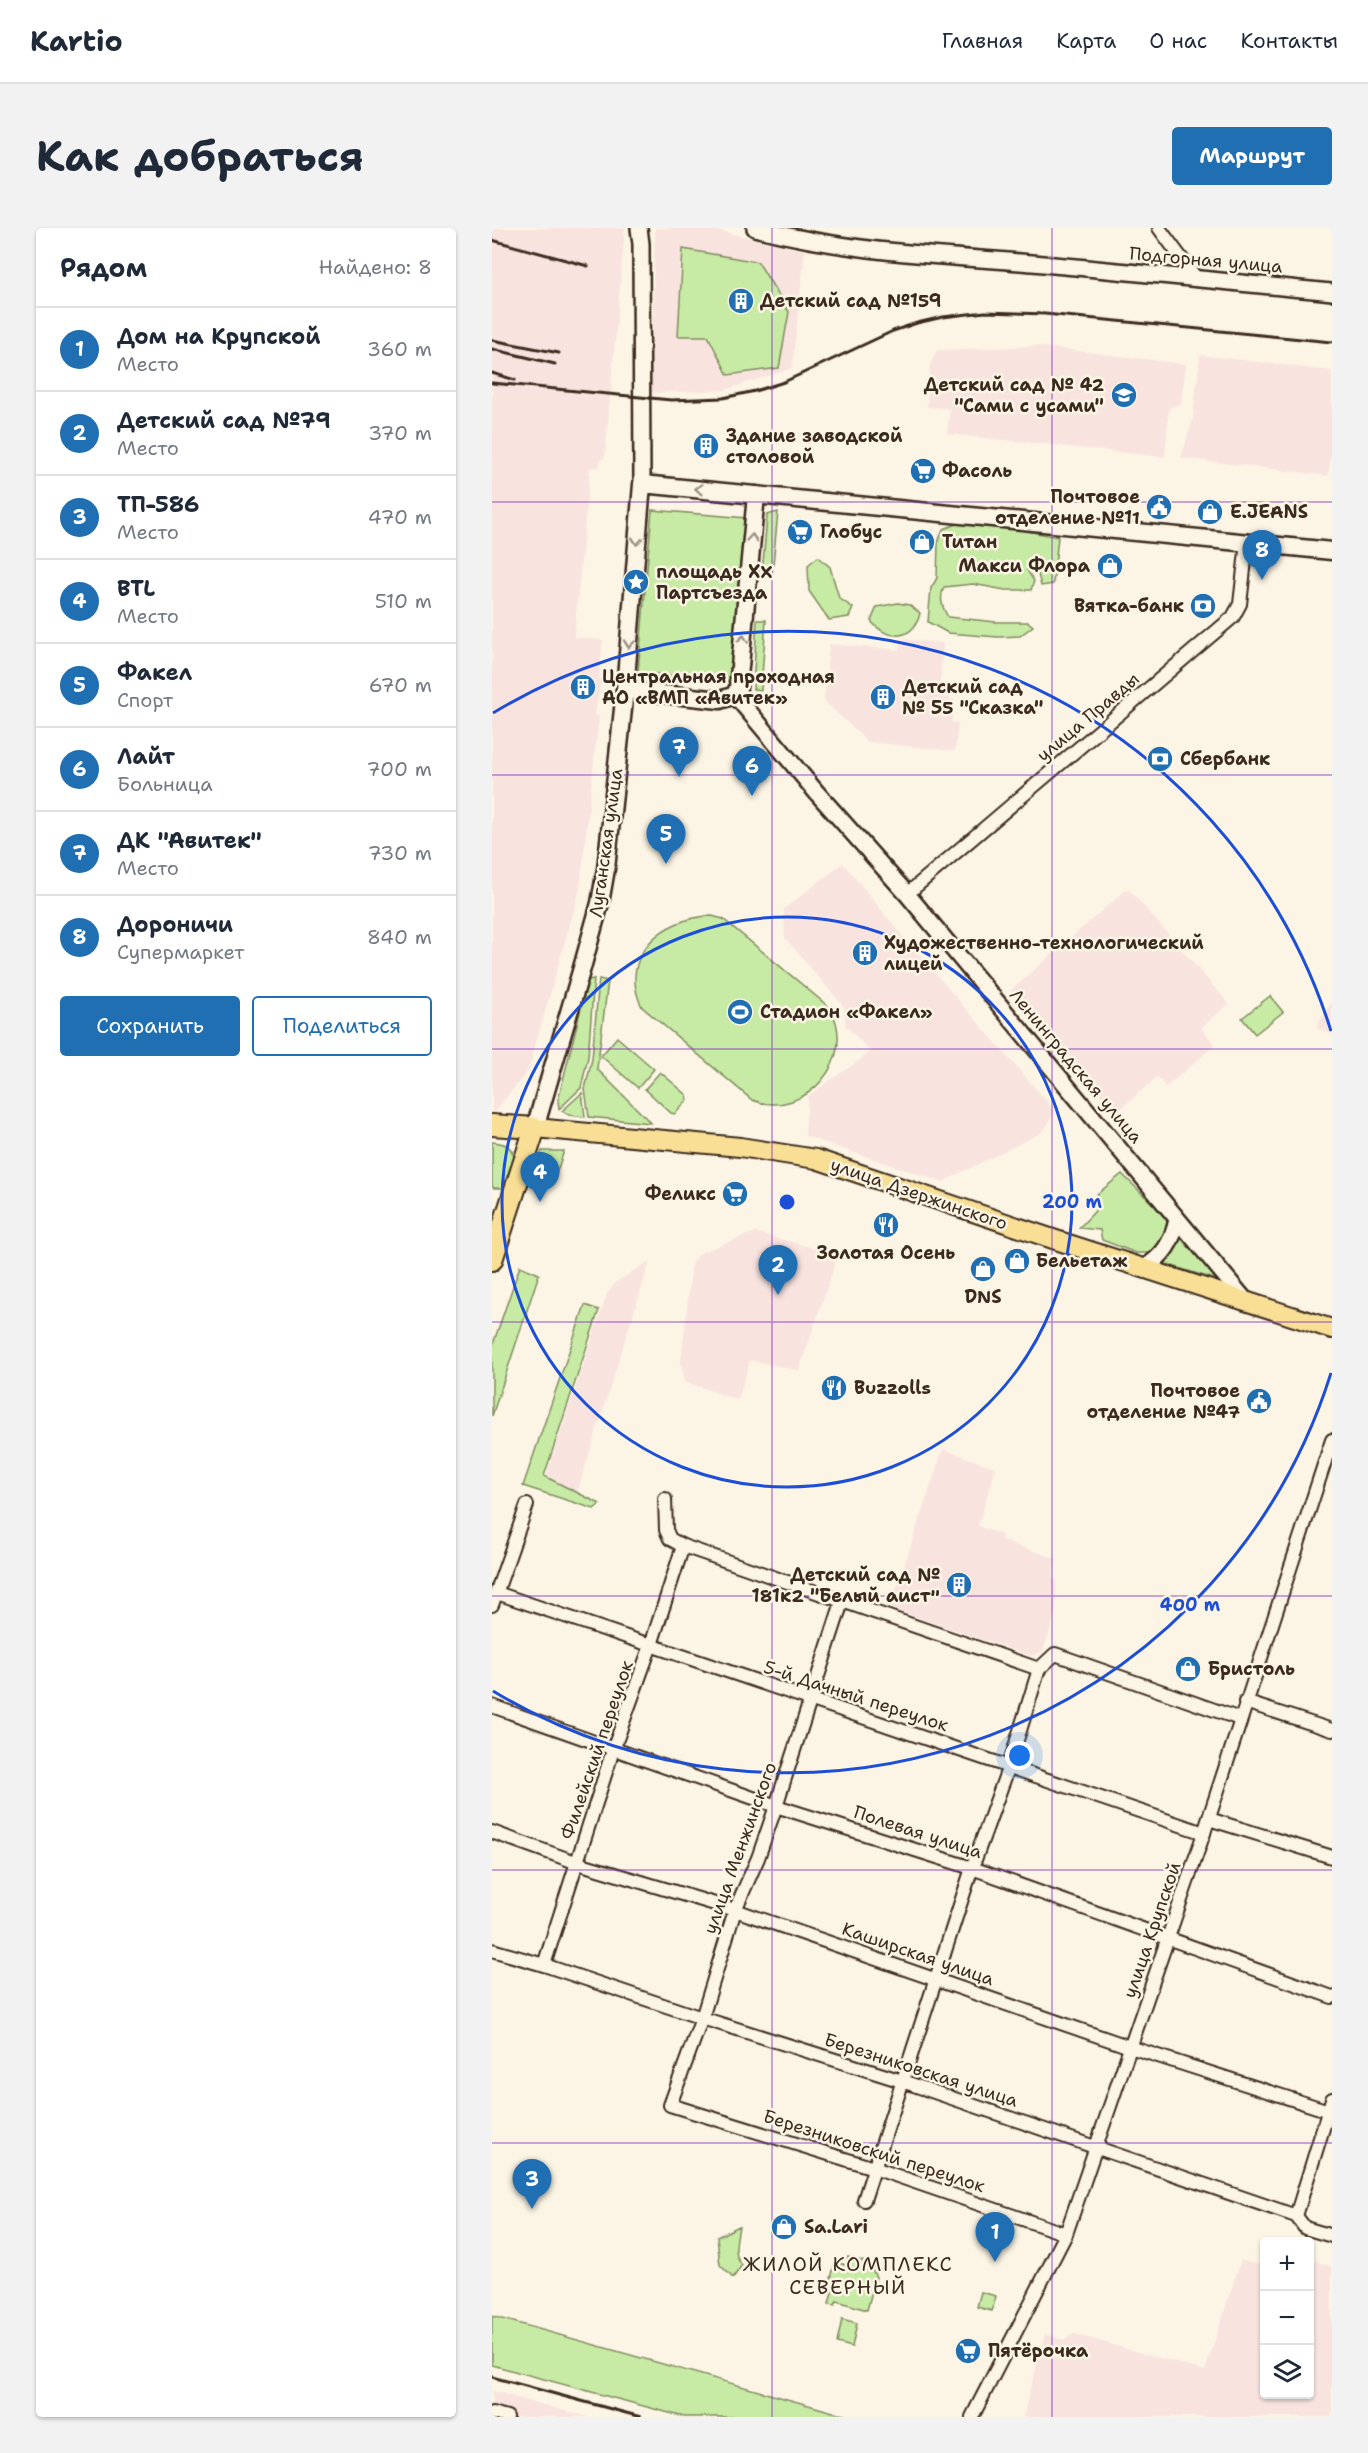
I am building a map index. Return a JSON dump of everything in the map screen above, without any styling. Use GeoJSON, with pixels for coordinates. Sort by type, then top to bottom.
{"type":"FeatureCollection","features":[{"type":"Feature","properties":{"kind":"highway","name":"улица Дзержинского"},"geometry":{"type":"LineString","coordinates":[[492,1125],[535,1128]]}},
{"type":"Feature","properties":{"kind":"highway","name":"Луганская улица"},"geometry":{"type":"LineString","coordinates":[[492,1260],[535,1128]]}},
{"type":"Feature","properties":{"kind":"main road"},"geometry":{"type":"LineString","coordinates":[[642,484],[1332,551]]}},
{"type":"Feature","properties":{"kind":"main road","name":"Луганская улица"},"geometry":{"type":"LineString","coordinates":[[535,1128],[600,903],[625,690],[642,484]]}},
{"type":"Feature","properties":{"kind":"main road"},"geometry":{"type":"LineString","coordinates":[[625,690],[720,700],[735,695],[738,688],[756,495]]}},
{"type":"Feature","properties":{"kind":"main road","name":"улица Дзержинского"},"geometry":{"type":"LineString","coordinates":[[535,1128],[740,1147],[816,1159],[1332,1329]]}},
{"type":"Feature","properties":{"kind":"street"},"geometry":{"type":"LineString","coordinates":[[639,228],[641,244],[642,484]]}},
{"type":"Feature","properties":{"kind":"street","name":"Подгорная улица"},"geometry":{"type":"LineString","coordinates":[[755,228],[795,233],[891,252],[1332,292]]}},
{"type":"Feature","properties":{"kind":"street"},"geometry":{"type":"LineString","coordinates":[[1159,228],[1196,279]]}},
{"type":"Feature","properties":{"kind":"street","name":"улица Правды"},"geometry":{"type":"LineString","coordinates":[[907,894],[1233,617],[1240,604],[1247,543]]}},
{"type":"Feature","properties":{"kind":"street","name":"Ленинградская улица"},"geometry":{"type":"LineString","coordinates":[[735,695],[817,794],[907,894],[1245,1300]]}},
{"type":"Feature","properties":{"kind":"street"},"geometry":{"type":"LineString","coordinates":[[1144,1268],[1164,1254],[1177,1220]]}},
{"type":"Feature","properties":{"kind":"street","name":"улица Крупской"},"geometry":{"type":"LineString","coordinates":[[972,2417],[1066,2234],[1209,1819],[1245,1702],[1332,1440]]}},
{"type":"Feature","properties":{"kind":"street"},"geometry":{"type":"LineString","coordinates":[[665,1499],[666,1530],[670,1539],[683,1546],[1040,1669]]}},
{"type":"Feature","properties":{"kind":"street"},"geometry":{"type":"LineString","coordinates":[[494,1599],[527,1505]]}},
{"type":"Feature","properties":{"kind":"street","name":"Филейский переулок"},"geometry":{"type":"LineString","coordinates":[[544,1965],[613,1750],[651,1645],[683,1546]]}},
{"type":"Feature","properties":{"kind":"street","name":"5-й Дачный переулок"},"geometry":{"type":"LineString","coordinates":[[494,1599],[651,1645],[1204,1833]]}},
{"type":"Feature","properties":{"kind":"street","name":"улица Менжинского"},"geometry":{"type":"LineString","coordinates":[[670,2105],[702,2018],[735,1910],[758,1858],[776,1806],[842,1602]]}},
{"type":"Feature","properties":{"kind":"street"},"geometry":{"type":"LineString","coordinates":[[864,2200],[972,1868],[1009,1766],[1040,1669],[1054,1654],[1240,1719]]}},
{"type":"Feature","properties":{"kind":"street"},"geometry":{"type":"LineString","coordinates":[[1245,1702],[1332,1730]]}},
{"type":"Feature","properties":{"kind":"street","name":"Полевая улица"},"geometry":{"type":"LineString","coordinates":[[492,1706],[776,1806],[972,1868],[1332,1997]]}},
{"type":"Feature","properties":{"kind":"street"},"geometry":{"type":"LineString","coordinates":[[1209,1819],[1332,1857]]}},
{"type":"Feature","properties":{"kind":"street","name":"Каширская улица"},"geometry":{"type":"LineString","coordinates":[[492,1832],[578,1863],[735,1910],[1130,2047],[1331,2107]]}},
{"type":"Feature","properties":{"kind":"street","name":"Березниковская улица"},"geometry":{"type":"LineString","coordinates":[[492,1950],[902,2081],[1296,2216],[1305,2228],[1332,2236]]}},
{"type":"Feature","properties":{"kind":"street","name":"Березниковский переулок"},"geometry":{"type":"LineString","coordinates":[[670,2105],[874,2168],[1066,2234]]}},
{"type":"Feature","properties":{"kind":"street"},"geometry":{"type":"LineString","coordinates":[[1296,2216],[1331,2107]]}},
{"type":"Feature","properties":{"kind":"street"},"geometry":{"type":"LineString","coordinates":[[492,2413],[507,2417]]}},
{"type":"Feature","properties":{"kind":"shaded area"},"geometry":{"type":"Polygon","coordinates":[[[492,228],[625,228],[605,457],[600,461],[600,467],[590,468],[574,637],[603,640],[599,677],[601,678],[595,715],[599,716],[580,889],[528,1071],[494,1113],[492,1112],[492,228]]]}},
{"type":"Feature","properties":{"kind":"shaded area"},"geometry":{"type":"Polygon","coordinates":[[[655,228],[708,228],[805,251],[792,368],[725,390],[651,393],[655,228]]]}},
{"type":"Feature","properties":{"kind":"shaded area"},"geometry":{"type":"Polygon","coordinates":[[[1036,346],[1186,364],[1181,404],[1169,408],[1165,457],[947,434],[950,409],[927,407],[930,365],[937,350],[1036,346]]]}},
{"type":"Feature","properties":{"kind":"shaded area"},"geometry":{"type":"Polygon","coordinates":[[[1200,355],[1332,371],[1332,446],[1328,476],[1181,458],[1193,419],[1200,355]]]}},
{"type":"Feature","properties":{"kind":"shaded area"},"geometry":{"type":"Polygon","coordinates":[[[901,639],[943,643],[939,695],[955,700],[951,722],[958,723],[955,751],[868,742],[824,701],[829,644],[899,650],[901,639]]]}},
{"type":"Feature","properties":{"kind":"shaded area"},"geometry":{"type":"Polygon","coordinates":[[[843,863],[902,935],[1055,1111],[1046,1128],[1039,1134],[942,1182],[805,1136],[808,1096],[871,1052],[846,1026],[844,1007],[785,938],[784,909],[843,863]]]}},
{"type":"Feature","properties":{"kind":"shaded area"},"geometry":{"type":"Polygon","coordinates":[[[1128,888],[1229,1004],[1201,1028],[1215,1045],[1166,1087],[1157,1077],[1116,1113],[1010,991],[1128,888]]]}},
{"type":"Feature","properties":{"kind":"shaded area"},"geometry":{"type":"Polygon","coordinates":[[[1332,1001],[1332,1034],[1316,1028],[1332,1001]]]}},
{"type":"Feature","properties":{"kind":"shaded area"},"geometry":{"type":"Polygon","coordinates":[[[755,1232],[838,1255],[799,1371],[750,1360],[738,1400],[685,1382],[681,1363],[692,1261],[702,1252],[755,1232]]]}},
{"type":"Feature","properties":{"kind":"shaded area"},"geometry":{"type":"Polygon","coordinates":[[[650,1261],[575,1499],[542,1488],[607,1294],[616,1282],[650,1261]]]}},
{"type":"Feature","properties":{"kind":"shaded area"},"geometry":{"type":"Polygon","coordinates":[[[943,1449],[996,1468],[978,1526],[1002,1535],[1001,1540],[1057,1559],[1052,1577],[1056,1579],[1056,1612],[1043,1651],[1031,1656],[890,1608],[943,1449]]]}},
{"type":"Feature","properties":{"kind":"shaded area"},"geometry":{"type":"Polygon","coordinates":[[[1241,2260],[1260,2265],[1260,2399],[1314,2399],[1314,2260],[1332,2267],[1332,2417],[1023,2417],[1045,2334],[1063,2340],[1074,2334],[1205,2371],[1241,2260]]]}},
{"type":"Feature","properties":{"kind":"shaded area"},"geometry":{"type":"Polygon","coordinates":[[[492,2391],[588,2417],[492,2417],[492,2391]]]}},
{"type":"Feature","properties":{"kind":"green space"},"geometry":{"type":"Polygon","coordinates":[[[683,249],[758,262],[789,312],[779,368],[728,375],[708,336],[678,336],[683,249]]]}},
{"type":"Feature","properties":{"kind":"green space"},"geometry":{"type":"Polygon","coordinates":[[[652,510],[747,518],[733,682],[638,672],[652,510]]]}},
{"type":"Feature","properties":{"kind":"green space"},"geometry":{"type":"Polygon","coordinates":[[[778,512],[772,575],[762,575],[767,515],[778,512]]]}},
{"type":"Feature","properties":{"kind":"green space"},"geometry":{"type":"Polygon","coordinates":[[[957,524],[1021,530],[1058,537],[1053,584],[1041,586],[1037,570],[1027,570],[1034,581],[1031,590],[1005,590],[973,584],[944,587],[942,602],[948,617],[996,622],[1028,622],[1033,626],[1020,636],[998,637],[948,633],[928,622],[931,588],[937,578],[938,543],[943,529],[957,524]]]}},
{"type":"Feature","properties":{"kind":"green space"},"geometry":{"type":"Polygon","coordinates":[[[818,557],[830,567],[839,598],[853,608],[849,617],[829,620],[809,591],[808,565],[818,557]]]}},
{"type":"Feature","properties":{"kind":"green space"},"geometry":{"type":"Polygon","coordinates":[[[898,603],[909,605],[920,613],[912,629],[906,633],[892,635],[877,628],[871,621],[877,607],[898,603]]]}},
{"type":"Feature","properties":{"kind":"green space"},"geometry":{"type":"Polygon","coordinates":[[[757,620],[766,620],[761,690],[753,689],[757,620]]]}},
{"type":"Feature","properties":{"kind":"green space","name":"Стадион «Факел»"},"geometry":{"type":"Polygon","coordinates":[[[712,916],[723,919],[829,1007],[837,1026],[838,1045],[832,1063],[822,1080],[808,1093],[791,1101],[772,1104],[752,1100],[642,1007],[636,988],[636,971],[640,956],[649,943],[677,923],[712,916]]]}},
{"type":"Feature","properties":{"kind":"green space"},"geometry":{"type":"Polygon","coordinates":[[[594,979],[588,1057],[581,1088],[559,1109],[558,1100],[588,980],[594,979]]]}},
{"type":"Feature","properties":{"kind":"green space"},"geometry":{"type":"Polygon","coordinates":[[[599,979],[608,981],[597,1069],[651,1123],[589,1117],[585,1089],[592,1059],[599,979]]]}},
{"type":"Feature","properties":{"kind":"green space"},"geometry":{"type":"Polygon","coordinates":[[[1270,996],[1283,1012],[1255,1034],[1242,1018],[1270,996]]]}},
{"type":"Feature","properties":{"kind":"green space"},"geometry":{"type":"Polygon","coordinates":[[[617,1037],[654,1069],[638,1088],[601,1056],[617,1037]]]}},
{"type":"Feature","properties":{"kind":"green space"},"geometry":{"type":"Polygon","coordinates":[[[660,1072],[687,1095],[688,1100],[675,1114],[645,1089],[660,1072]]]}},
{"type":"Feature","properties":{"kind":"green space"},"geometry":{"type":"Polygon","coordinates":[[[582,1093],[585,1117],[569,1115],[562,1111],[582,1093]]]}},
{"type":"Feature","properties":{"kind":"green space"},"geometry":{"type":"Polygon","coordinates":[[[492,1142],[506,1145],[511,1149],[514,1157],[503,1188],[492,1186],[492,1142]]]}},
{"type":"Feature","properties":{"kind":"green space"},"geometry":{"type":"Polygon","coordinates":[[[542,1151],[564,1151],[553,1183],[532,1182],[542,1151]]]}},
{"type":"Feature","properties":{"kind":"green space"},"geometry":{"type":"Polygon","coordinates":[[[1122,1174],[1165,1216],[1167,1232],[1153,1253],[1136,1253],[1102,1240],[1100,1230],[1079,1228],[1095,1211],[1096,1195],[1122,1174]]]}},
{"type":"Feature","properties":{"kind":"green space"},"geometry":{"type":"Polygon","coordinates":[[[1179,1233],[1216,1276],[1214,1279],[1163,1263],[1179,1233]]]}},
{"type":"Feature","properties":{"kind":"green space"},"geometry":{"type":"Polygon","coordinates":[[[520,1266],[539,1274],[492,1416],[492,1347],[520,1266]]]}},
{"type":"Feature","properties":{"kind":"green space"},"geometry":{"type":"Polygon","coordinates":[[[585,1305],[599,1310],[544,1476],[600,1504],[594,1509],[523,1486],[585,1305]]]}},
{"type":"Feature","properties":{"kind":"green space"},"geometry":{"type":"Polygon","coordinates":[[[739,2226],[736,2252],[742,2265],[733,2278],[720,2265],[717,2237],[739,2226]]]}},
{"type":"Feature","properties":{"kind":"green space"},"geometry":{"type":"Polygon","coordinates":[[[848,2257],[869,2263],[876,2277],[867,2310],[837,2301],[835,2305],[829,2304],[832,2292],[828,2291],[835,2262],[846,2265],[848,2257]]]}},
{"type":"Feature","properties":{"kind":"green space"},"geometry":{"type":"Polygon","coordinates":[[[981,2292],[996,2296],[992,2311],[977,2307],[981,2292]]]}},
{"type":"Feature","properties":{"kind":"green space"},"geometry":{"type":"Polygon","coordinates":[[[492,2316],[851,2417],[684,2417],[492,2365],[492,2316]]]}},
{"type":"Feature","properties":{"kind":"green space"},"geometry":{"type":"Polygon","coordinates":[[[842,2319],[857,2323],[852,2347],[837,2343],[842,2319]]]}},
{"type":"Feature","properties":{"kind":"railway"},"geometry":{"type":"LineString","coordinates":[[492,240],[588,266]]}},
{"type":"Feature","properties":{"kind":"railway"},"geometry":{"type":"LineString","coordinates":[[492,383],[671,400],[723,398],[784,382],[893,331],[917,323],[985,312],[1045,314],[1332,342]]}},
{"type":"Feature","properties":{"kind":"railway"},"geometry":{"type":"LineString","coordinates":[[492,340],[559,353]]}},
{"type":"Feature","properties":{"kind":"railway"},"geometry":{"type":"LineString","coordinates":[[492,349],[555,364]]}},
{"type":"Feature","properties":{"kind":"railway"},"geometry":{"type":"LineString","coordinates":[[492,373],[515,380]]}},
{"type":"Feature","properties":{"kind":"railway"},"geometry":{"type":"LineString","coordinates":[[492,2377],[641,2417]]}},
{"type":"Feature","properties":{"kind":"place","name":"Детский сад №159"},"geometry":{"type":"Point","coordinates":[741,301]}},
{"type":"Feature","properties":{"kind":"place","name":"Детский сад № 42 \"Сами с усами\""},"geometry":{"type":"Point","coordinates":[1124,395]}},
{"type":"Feature","properties":{"kind":"place","name":"Здание заводской столовой"},"geometry":{"type":"Point","coordinates":[706,446]}},
{"type":"Feature","properties":{"kind":"place","name":"Фасоль"},"geometry":{"type":"Point","coordinates":[923,471]}},
{"type":"Feature","properties":{"kind":"place","name":"Почтовое отделение №11"},"geometry":{"type":"Point","coordinates":[1159,507]}},
{"type":"Feature","properties":{"kind":"place","name":"E.JEANS"},"geometry":{"type":"Point","coordinates":[1210,512]}},
{"type":"Feature","properties":{"kind":"place","name":"Глобус"},"geometry":{"type":"Point","coordinates":[800,532]}},
{"type":"Feature","properties":{"kind":"place","name":"Титан"},"geometry":{"type":"Point","coordinates":[922,542]}},
{"type":"Feature","properties":{"kind":"place","name":"Макси Флора"},"geometry":{"type":"Point","coordinates":[1110,566]}},
{"type":"Feature","properties":{"kind":"place","name":"Дороничи"},"geometry":{"type":"Point","coordinates":[1262,580]}},
{"type":"Feature","properties":{"kind":"place","name":"площадь XX Партсъезда"},"geometry":{"type":"Point","coordinates":[636,582]}},
{"type":"Feature","properties":{"kind":"place","name":"Вятка-банк"},"geometry":{"type":"Point","coordinates":[1203,606]}},
{"type":"Feature","properties":{"kind":"place","name":"Центральная проходная АО «ВМП «Авитек»"},"geometry":{"type":"Point","coordinates":[583,687]}},
{"type":"Feature","properties":{"kind":"place","name":"Детский сад № 55 \"Сказка\""},"geometry":{"type":"Point","coordinates":[883,697]}},
{"type":"Feature","properties":{"kind":"place","name":"Сбербанк"},"geometry":{"type":"Point","coordinates":[1160,759]}},
{"type":"Feature","properties":{"kind":"place","name":"ДК \"Авитек\""},"geometry":{"type":"Point","coordinates":[679,777]}},
{"type":"Feature","properties":{"kind":"place","name":"Лайт"},"geometry":{"type":"Point","coordinates":[752,796]}},
{"type":"Feature","properties":{"kind":"place","name":"Факел"},"geometry":{"type":"Point","coordinates":[666,864]}},
{"type":"Feature","properties":{"kind":"place","name":"Художественно-технологический лицей"},"geometry":{"type":"Point","coordinates":[865,953]}},
{"type":"Feature","properties":{"kind":"place","name":"Стадион «Факел»"},"geometry":{"type":"Point","coordinates":[740,1012]}},
{"type":"Feature","properties":{"kind":"place","name":"Феликс"},"geometry":{"type":"Point","coordinates":[735,1194]}},
{"type":"Feature","properties":{"kind":"place","name":"BTL"},"geometry":{"type":"Point","coordinates":[540,1202]}},
{"type":"Feature","properties":{"kind":"place","name":"Золотая Осень"},"geometry":{"type":"Point","coordinates":[886,1225]}},
{"type":"Feature","properties":{"kind":"place","name":"Бельетаж"},"geometry":{"type":"Point","coordinates":[1017,1261]}},
{"type":"Feature","properties":{"kind":"place","name":"DNS"},"geometry":{"type":"Point","coordinates":[983,1269]}},
{"type":"Feature","properties":{"kind":"place","name":"Детский сад №79"},"geometry":{"type":"Point","coordinates":[778,1295]}},
{"type":"Feature","properties":{"kind":"place","name":"Buzzolls"},"geometry":{"type":"Point","coordinates":[834,1388]}},
{"type":"Feature","properties":{"kind":"place","name":"Почтовое отделение №47"},"geometry":{"type":"Point","coordinates":[1259,1401]}},
{"type":"Feature","properties":{"kind":"place","name":"Детский сад № 181к2 \"Белый аист\""},"geometry":{"type":"Point","coordinates":[959,1585]}},
{"type":"Feature","properties":{"kind":"place","name":"Бристоль"},"geometry":{"type":"Point","coordinates":[1188,1669]}},
{"type":"Feature","properties":{"kind":"place","name":"ТП-586"},"geometry":{"type":"Point","coordinates":[532,2209]}},
{"type":"Feature","properties":{"kind":"place","name":"Sa.Lari"},"geometry":{"type":"Point","coordinates":[784,2227]}},
{"type":"Feature","properties":{"kind":"place","name":"Дом на Крупской"},"geometry":{"type":"Point","coordinates":[995,2262]}},
{"type":"Feature","properties":{"kind":"place","name":"Пятёрочка"},"geometry":{"type":"Point","coordinates":[968,2351]}},
{"type":"Feature","properties":{"kind":"district","name":"ЖИЛОЙ КОМПЛЕКС СЕВЕРНЫЙ"},"geometry":{"type":"Point","coordinates":[848,2276]}}]}
